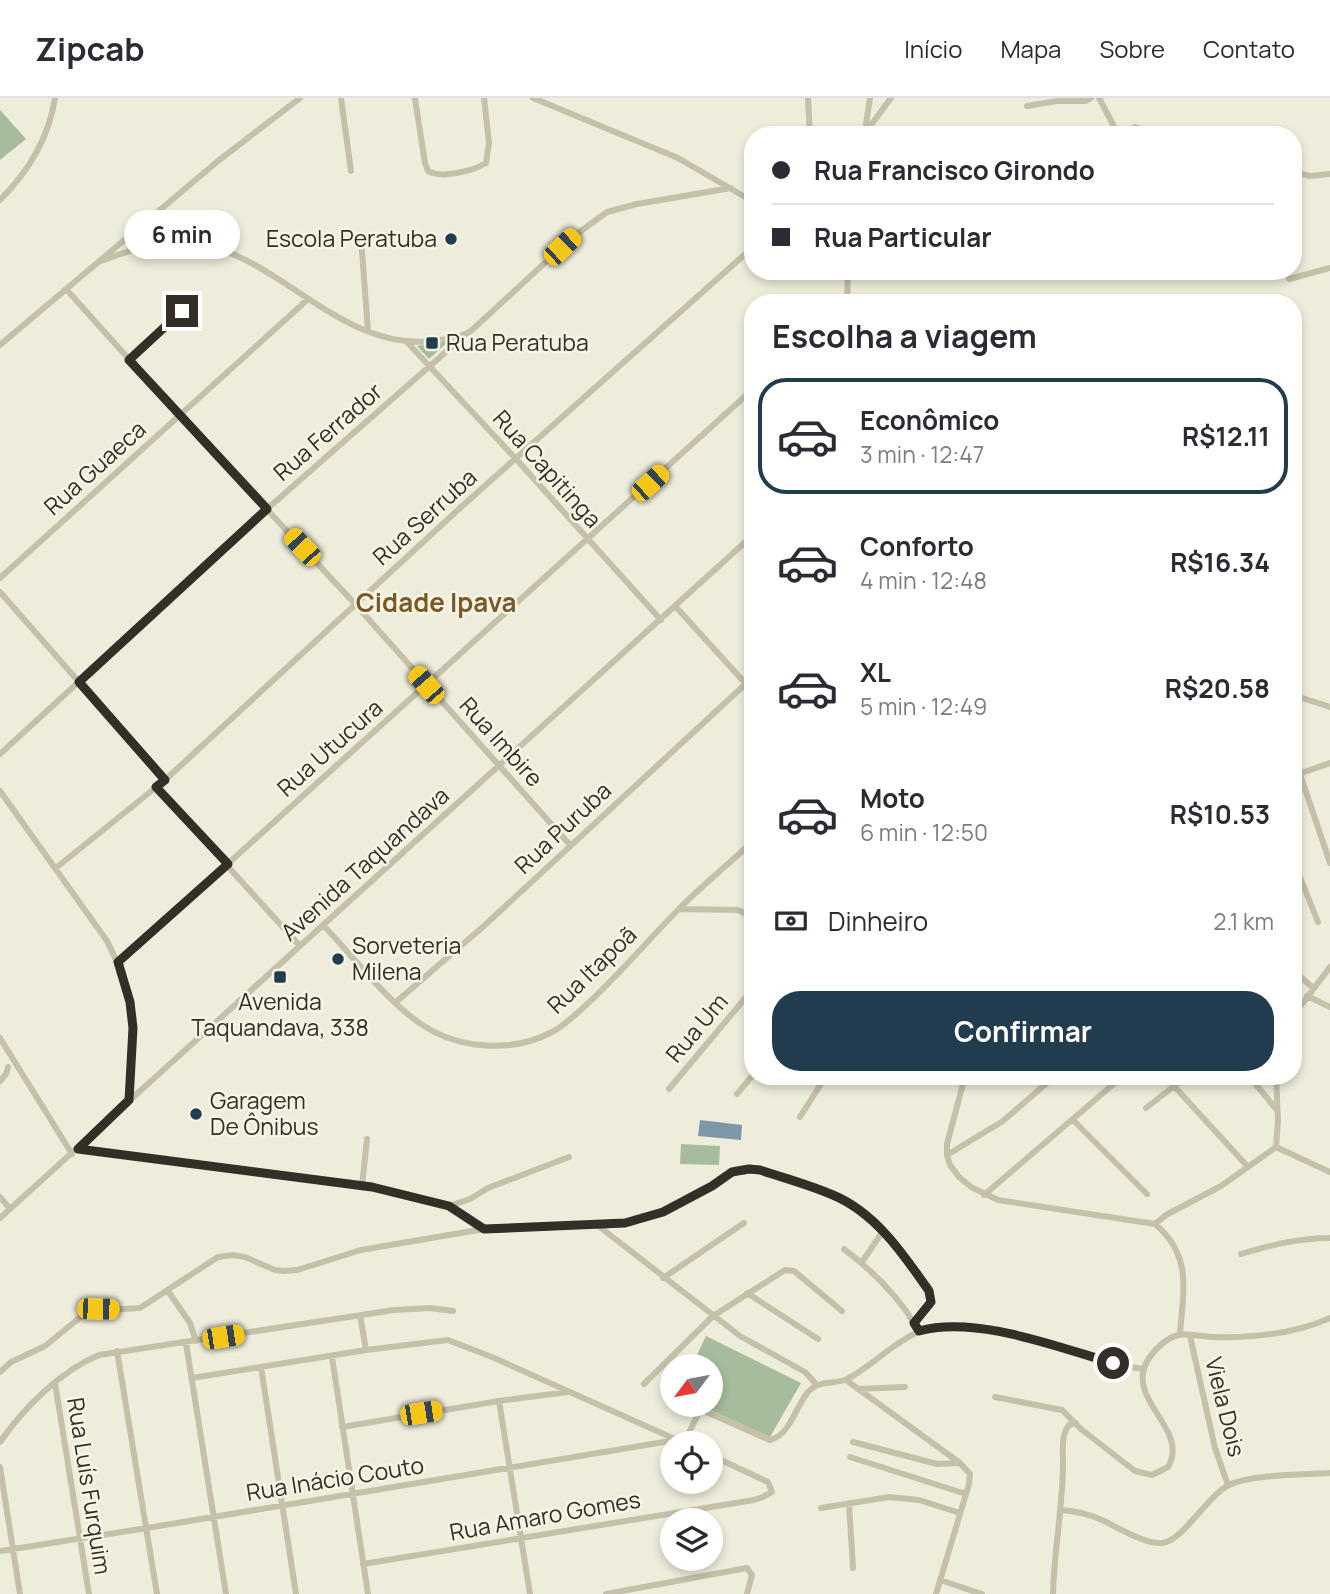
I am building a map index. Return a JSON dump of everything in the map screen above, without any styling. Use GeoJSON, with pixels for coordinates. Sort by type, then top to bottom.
{"type":"FeatureCollection","features":[{"type":"Feature","properties":{"kind":"street"},"geometry":{"type":"LineString","coordinates":[[0,200],[26,170],[45,134],[55,98]]}},
{"type":"Feature","properties":{"kind":"street"},"geometry":{"type":"LineString","coordinates":[[0,345],[218,161],[300,98]]}},
{"type":"Feature","properties":{"kind":"street"},"geometry":{"type":"LineString","coordinates":[[341,98],[351,172]]}},
{"type":"Feature","properties":{"kind":"street"},"geometry":{"type":"LineString","coordinates":[[415,99],[425,163],[428,171],[436,174],[473,169],[486,163],[489,143],[484,98]]}},
{"type":"Feature","properties":{"kind":"street"},"geometry":{"type":"LineString","coordinates":[[533,98],[678,159],[744,196]]}},
{"type":"Feature","properties":{"kind":"street"},"geometry":{"type":"LineString","coordinates":[[808,98],[810,126]]}},
{"type":"Feature","properties":{"kind":"street"},"geometry":{"type":"LineString","coordinates":[[866,126],[870,98]]}},
{"type":"Feature","properties":{"kind":"street"},"geometry":{"type":"LineString","coordinates":[[871,126],[891,98]]}},
{"type":"Feature","properties":{"kind":"street"},"geometry":{"type":"LineString","coordinates":[[1027,106],[1058,101],[1086,101],[1091,98]]}},
{"type":"Feature","properties":{"kind":"street"},"geometry":{"type":"LineString","coordinates":[[1099,98],[1113,126]]}},
{"type":"Feature","properties":{"kind":"street"},"geometry":{"type":"LineString","coordinates":[[1302,174],[1330,174]]}},
{"type":"Feature","properties":{"kind":"street","name":"Rua Ferrador"},"geometry":{"type":"LineString","coordinates":[[0,754],[267,509],[464,335],[490,316],[573,236],[607,212],[637,204],[731,188]]}},
{"type":"Feature","properties":{"kind":"street"},"geometry":{"type":"LineString","coordinates":[[361,238],[368,331]]}},
{"type":"Feature","properties":{"kind":"street"},"geometry":{"type":"LineString","coordinates":[[101,261],[158,244],[199,244],[255,264],[307,300],[368,331],[407,342],[464,335]]}},
{"type":"Feature","properties":{"kind":"street","name":"Rua Serruba"},"geometry":{"type":"LineString","coordinates":[[56,867],[165,780],[355,604],[744,255]]}},
{"type":"Feature","properties":{"kind":"street"},"geometry":{"type":"LineString","coordinates":[[1302,276],[1330,268]]}},
{"type":"Feature","properties":{"kind":"street","name":"Rua Imbire"},"geometry":{"type":"LineString","coordinates":[[66,289],[355,604],[570,845]]}},
{"type":"Feature","properties":{"kind":"street"},"geometry":{"type":"LineString","coordinates":[[129,360],[199,295]]}},
{"type":"Feature","properties":{"kind":"street","name":"Rua Guaeca"},"geometry":{"type":"LineString","coordinates":[[0,578],[307,300]]}},
{"type":"Feature","properties":{"kind":"street","name":"Rua Capitinga"},"geometry":{"type":"LineString","coordinates":[[407,342],[661,620]]}},
{"type":"Feature","properties":{"kind":"street","name":"Rua Utucura"},"geometry":{"type":"LineString","coordinates":[[118,962],[744,397]]}},
{"type":"Feature","properties":{"kind":"street","name":"Avenida Taquandava"},"geometry":{"type":"LineString","coordinates":[[0,1218],[744,543]]}},
{"type":"Feature","properties":{"kind":"street"},"geometry":{"type":"LineString","coordinates":[[0,592],[165,780]]}},
{"type":"Feature","properties":{"kind":"street"},"geometry":{"type":"LineString","coordinates":[[676,607],[744,682]]}},
{"type":"Feature","properties":{"kind":"street","name":"Rua Puruba"},"geometry":{"type":"LineString","coordinates":[[396,1002],[485,925],[744,686]]}},
{"type":"Feature","properties":{"kind":"street"},"geometry":{"type":"LineString","coordinates":[[1302,698],[1330,707]]}},
{"type":"Feature","properties":{"kind":"street"},"geometry":{"type":"LineString","coordinates":[[1302,773],[1330,763]]}},
{"type":"Feature","properties":{"kind":"street"},"geometry":{"type":"LineString","coordinates":[[156,787],[299,945]]}},
{"type":"Feature","properties":{"kind":"street"},"geometry":{"type":"LineString","coordinates":[[0,791],[56,867],[107,941],[118,962],[130,1002],[133,1028],[129,1100]]}},
{"type":"Feature","properties":{"kind":"street"},"geometry":{"type":"LineString","coordinates":[[1302,791],[1330,863]]}},
{"type":"Feature","properties":{"kind":"street","name":"Rua Itapoã"},"geometry":{"type":"LineString","coordinates":[[323,925],[396,1002],[424,1026],[459,1042],[498,1045],[523,1042],[551,1032],[572,1017],[604,989],[679,908],[744,849]]}},
{"type":"Feature","properties":{"kind":"street"},"geometry":{"type":"LineString","coordinates":[[1302,882],[1318,922]]}},
{"type":"Feature","properties":{"kind":"street"},"geometry":{"type":"LineString","coordinates":[[679,908],[744,914]]}},
{"type":"Feature","properties":{"kind":"street"},"geometry":{"type":"LineString","coordinates":[[1302,1003],[1330,967]]}},
{"type":"Feature","properties":{"kind":"street"},"geometry":{"type":"LineString","coordinates":[[1302,978],[1313,988]]}},
{"type":"Feature","properties":{"kind":"street"},"geometry":{"type":"LineString","coordinates":[[1307,996],[1330,1007]]}},
{"type":"Feature","properties":{"kind":"street","name":"Rua Um"},"geometry":{"type":"LineString","coordinates":[[669,1089],[744,1000]]}},
{"type":"Feature","properties":{"kind":"street"},"geometry":{"type":"LineString","coordinates":[[0,1038],[72,1154]]}},
{"type":"Feature","properties":{"kind":"street"},"geometry":{"type":"LineString","coordinates":[[0,1082],[6,1074],[4,1066],[16,1067]]}},
{"type":"Feature","properties":{"kind":"street"},"geometry":{"type":"LineString","coordinates":[[737,1094],[744,1085]]}},
{"type":"Feature","properties":{"kind":"street"},"geometry":{"type":"LineString","coordinates":[[800,1117],[820,1085]]}},
{"type":"Feature","properties":{"kind":"street"},"geometry":{"type":"LineString","coordinates":[[963,1085],[947,1144],[950,1165],[959,1177],[984,1195],[998,1200],[1156,1224],[1173,1242],[1183,1262],[1180,1334]]}},
{"type":"Feature","properties":{"kind":"street"},"geometry":{"type":"LineString","coordinates":[[947,1155],[1003,1121],[1045,1085]]}},
{"type":"Feature","properties":{"kind":"street"},"geometry":{"type":"LineString","coordinates":[[984,1195],[1113,1085]]}},
{"type":"Feature","properties":{"kind":"street"},"geometry":{"type":"LineString","coordinates":[[1256,1085],[1277,1111]]}},
{"type":"Feature","properties":{"kind":"street"},"geometry":{"type":"LineString","coordinates":[[1276,1085],[1276,1147]]}},
{"type":"Feature","properties":{"kind":"street"},"geometry":{"type":"LineString","coordinates":[[1146,1108],[1174,1086],[1248,1167]]}},
{"type":"Feature","properties":{"kind":"street"},"geometry":{"type":"LineString","coordinates":[[1073,1120],[1147,1194]]}},
{"type":"Feature","properties":{"kind":"street"},"geometry":{"type":"LineString","coordinates":[[362,1186],[367,1139]]}},
{"type":"Feature","properties":{"kind":"street"},"geometry":{"type":"LineString","coordinates":[[1156,1224],[1166,1215],[1220,1186],[1276,1147]]}},
{"type":"Feature","properties":{"kind":"street"},"geometry":{"type":"LineString","coordinates":[[1276,1147],[1330,1172]]}},
{"type":"Feature","properties":{"kind":"street"},"geometry":{"type":"LineString","coordinates":[[78,1149],[362,1186],[449,1206],[484,1229]]}},
{"type":"Feature","properties":{"kind":"street"},"geometry":{"type":"LineString","coordinates":[[449,1206],[569,1157]]}},
{"type":"Feature","properties":{"kind":"street"},"geometry":{"type":"LineString","coordinates":[[0,1373],[11,1362],[44,1346],[88,1311],[140,1308],[218,1256],[245,1257],[284,1271],[297,1270],[361,1250],[484,1229],[625,1223],[663,1212],[732,1172],[749,1169],[760,1170],[835,1195],[859,1210],[883,1231],[929,1291],[931,1302],[914,1323]]}},
{"type":"Feature","properties":{"kind":"street"},"geometry":{"type":"LineString","coordinates":[[0,1197],[10,1209]]}},
{"type":"Feature","properties":{"kind":"street"},"geometry":{"type":"LineString","coordinates":[[663,1278],[744,1223]]}},
{"type":"Feature","properties":{"kind":"street"},"geometry":{"type":"LineString","coordinates":[[596,1224],[751,1343],[804,1372],[817,1385]]}},
{"type":"Feature","properties":{"kind":"street"},"geometry":{"type":"LineString","coordinates":[[862,1262],[883,1231]]}},
{"type":"Feature","properties":{"kind":"street"},"geometry":{"type":"LineString","coordinates":[[1241,1254],[1278,1243],[1308,1238],[1330,1238]]}},
{"type":"Feature","properties":{"kind":"street"},"geometry":{"type":"LineString","coordinates":[[845,1249],[862,1262],[907,1311],[919,1331]]}},
{"type":"Feature","properties":{"kind":"street"},"geometry":{"type":"LineString","coordinates":[[644,1384],[713,1315],[785,1270],[790,1269],[842,1311]]}},
{"type":"Feature","properties":{"kind":"street"},"geometry":{"type":"LineString","coordinates":[[169,1291],[190,1323],[196,1341]]}},
{"type":"Feature","properties":{"kind":"street"},"geometry":{"type":"LineString","coordinates":[[747,1293],[818,1339]]}},
{"type":"Feature","properties":{"kind":"street"},"geometry":{"type":"LineString","coordinates":[[0,1442],[55,1383],[90,1359],[117,1351],[186,1343],[360,1315],[430,1308],[453,1311]]}},
{"type":"Feature","properties":{"kind":"street"},"geometry":{"type":"LineString","coordinates":[[360,1315],[366,1350]]}},
{"type":"Feature","properties":{"kind":"street"},"geometry":{"type":"LineString","coordinates":[[995,1397],[1062,1410],[1135,1471],[1152,1475],[1164,1470],[1171,1461],[1172,1444],[1167,1429],[1144,1390],[1143,1369],[1157,1349],[1180,1334],[1238,1337],[1276,1334],[1330,1318]]}},
{"type":"Feature","properties":{"kind":"street"},"geometry":{"type":"LineString","coordinates":[[691,1431],[702,1410],[770,1440],[776,1438],[785,1431],[806,1396],[817,1385],[846,1381],[919,1331],[949,1325],[1021,1336],[1143,1369]]}},
{"type":"Feature","properties":{"kind":"street","name":"Viela Dois"},"geometry":{"type":"LineString","coordinates":[[1189,1336],[1215,1448],[1228,1485]]}},
{"type":"Feature","properties":{"kind":"street"},"geometry":{"type":"LineString","coordinates":[[192,1378],[366,1350],[448,1340],[660,1433]]}},
{"type":"Feature","properties":{"kind":"street"},"geometry":{"type":"LineString","coordinates":[[186,1343],[226,1594]]}},
{"type":"Feature","properties":{"kind":"street"},"geometry":{"type":"LineString","coordinates":[[117,1351],[157,1594]]}},
{"type":"Feature","properties":{"kind":"street"},"geometry":{"type":"LineString","coordinates":[[332,1356],[368,1594]]}},
{"type":"Feature","properties":{"kind":"street"},"geometry":{"type":"LineString","coordinates":[[261,1367],[296,1594]]}},
{"type":"Feature","properties":{"kind":"street"},"geometry":{"type":"LineString","coordinates":[[846,1381],[960,1463],[970,1474],[936,1594]]}},
{"type":"Feature","properties":{"kind":"street","name":"Rua Luís Furquim"},"geometry":{"type":"LineString","coordinates":[[55,1383],[89,1594]]}},
{"type":"Feature","properties":{"kind":"street"},"geometry":{"type":"LineString","coordinates":[[858,1390],[905,1387]]}},
{"type":"Feature","properties":{"kind":"street"},"geometry":{"type":"LineString","coordinates":[[342,1426],[570,1391]]}},
{"type":"Feature","properties":{"kind":"street"},"geometry":{"type":"LineString","coordinates":[[499,1401],[530,1594]]}},
{"type":"Feature","properties":{"kind":"street"},"geometry":{"type":"LineString","coordinates":[[1052,1594],[1061,1510],[1064,1437],[1069,1425],[1076,1423]]}},
{"type":"Feature","properties":{"kind":"street"},"geometry":{"type":"LineString","coordinates":[[853,1442],[942,1465],[960,1463]]}},
{"type":"Feature","properties":{"kind":"street","name":"Rua Inácio Couto"},"geometry":{"type":"LineString","coordinates":[[0,1551],[660,1443]]}},
{"type":"Feature","properties":{"kind":"street"},"geometry":{"type":"LineString","coordinates":[[850,1457],[966,1494]]}},
{"type":"Feature","properties":{"kind":"street","name":"Rua Amaro Gomes"},"geometry":{"type":"LineString","coordinates":[[363,1564],[754,1500],[772,1492],[768,1482],[723,1461]]}},
{"type":"Feature","properties":{"kind":"street"},"geometry":{"type":"LineString","coordinates":[[0,1467],[20,1594]]}},
{"type":"Feature","properties":{"kind":"street"},"geometry":{"type":"LineString","coordinates":[[1061,1510],[1086,1514],[1160,1544],[1176,1536],[1228,1485],[1251,1479],[1330,1473]]}},
{"type":"Feature","properties":{"kind":"street"},"geometry":{"type":"LineString","coordinates":[[821,1508],[889,1497],[925,1501],[960,1513]]}},
{"type":"Feature","properties":{"kind":"street"},"geometry":{"type":"LineString","coordinates":[[849,1503],[853,1567]]}},
{"type":"Feature","properties":{"kind":"street"},"geometry":{"type":"LineString","coordinates":[[606,1594],[747,1568],[752,1575],[747,1594]]}},
{"type":"Feature","properties":{"kind":"street"},"geometry":{"type":"LineString","coordinates":[[940,1580],[982,1594]]}},
{"type":"Feature","properties":{"kind":"green space"},"geometry":{"type":"Polygon","coordinates":[[[0,110],[26,139],[0,160],[0,110]]]}},
{"type":"Feature","properties":{"kind":"green space"},"geometry":{"type":"Polygon","coordinates":[[[450,340],[429,359],[417,346],[450,340]]]}},
{"type":"Feature","properties":{"kind":"green space"},"geometry":{"type":"Polygon","coordinates":[[[681,1144],[720,1146],[719,1165],[680,1164],[681,1144]]]}},
{"type":"Feature","properties":{"kind":"green space"},"geometry":{"type":"Polygon","coordinates":[[[706,1336],[801,1383],[770,1437],[723,1416],[723,1354],[697,1354],[706,1336]]]}},
{"type":"Feature","properties":{"kind":"water"},"geometry":{"type":"Polygon","coordinates":[[[700,1120],[742,1125],[741,1140],[698,1136],[700,1120]]]}},
{"type":"Feature","properties":{"kind":"place","name":"Escola Peratuba"},"geometry":{"type":"Point","coordinates":[451,239]}},
{"type":"Feature","properties":{"kind":"place","name":"Rua Peratuba"},"geometry":{"type":"Point","coordinates":[432,343]}},
{"type":"Feature","properties":{"kind":"place","name":"Sorveteria Milena"},"geometry":{"type":"Point","coordinates":[338,959]}},
{"type":"Feature","properties":{"kind":"place","name":"Avenida Taquandava, 338"},"geometry":{"type":"Point","coordinates":[280,977]}},
{"type":"Feature","properties":{"kind":"place","name":"Garagem De Ônibus"},"geometry":{"type":"Point","coordinates":[196,1114]}},
{"type":"Feature","properties":{"kind":"district","name":"Cidade Ipava"},"geometry":{"type":"Point","coordinates":[436,603]}},
{"type":"Feature","properties":{"kind":"route"},"geometry":{"type":"LineString","coordinates":[[182,311],[129,360],[267,509],[79,682],[165,780],[156,787],[228,864],[118,962],[130,1002],[133,1028],[129,1100],[78,1149],[372,1187],[449,1206],[484,1229],[625,1223],[640,1220],[663,1212],[732,1172],[760,1170],[835,1195],[859,1210],[883,1231],[929,1291],[931,1302],[914,1323],[919,1331],[949,1325],[963,1326],[1021,1336],[1113,1363]]}}]}
